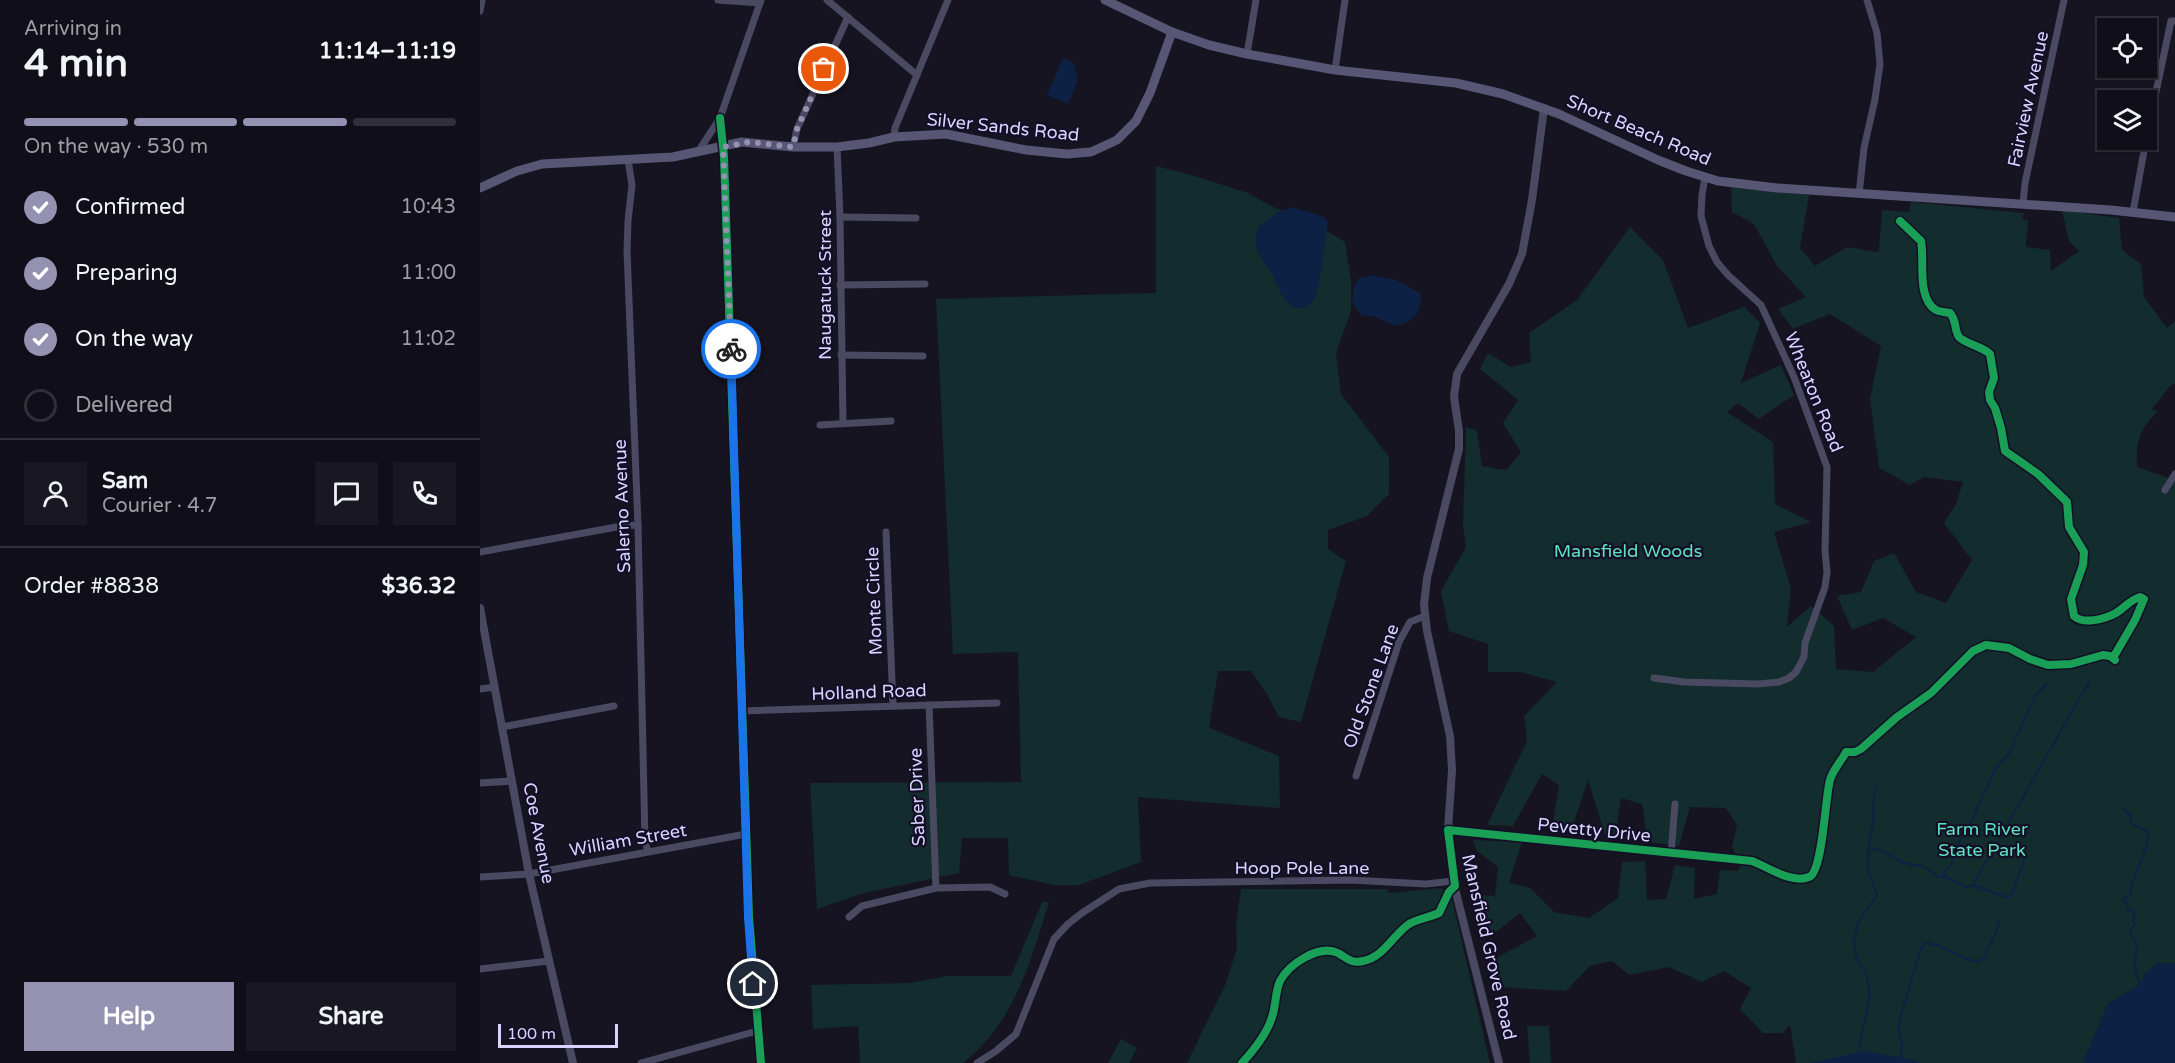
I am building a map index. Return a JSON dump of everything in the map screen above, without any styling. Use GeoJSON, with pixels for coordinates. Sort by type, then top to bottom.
{"type":"FeatureCollection","features":[{"type":"Feature","properties":{"kind":"main road","name":"Short Beach Road"},"geometry":{"type":"LineString","coordinates":[[1105,0],[1172,32],[1209,45],[1247,54],[1335,70],[1456,83],[1503,94],[1544,108],[1658,160],[1705,177],[1750,185],[2133,212],[2175,217]]}},
{"type":"Feature","properties":{"kind":"main road","name":"Silver Sands Road"},"geometry":{"type":"LineString","coordinates":[[480,188],[517,171],[542,164],[674,157],[749,142],[793,147],[837,147],[868,144],[894,137],[946,134],[1006,147],[1079,154],[1102,148],[1127,132],[1144,108],[1172,32]]}},
{"type":"Feature","properties":{"kind":"street"},"geometry":{"type":"LineString","coordinates":[[480,11],[482,0]]}},
{"type":"Feature","properties":{"kind":"street"},"geometry":{"type":"LineString","coordinates":[[698,153],[720,118],[740,67],[761,2],[718,0]]}},
{"type":"Feature","properties":{"kind":"street"},"geometry":{"type":"LineString","coordinates":[[827,0],[917,75]]}},
{"type":"Feature","properties":{"kind":"street"},"geometry":{"type":"LineString","coordinates":[[894,137],[895,128],[948,0]]}},
{"type":"Feature","properties":{"kind":"street"},"geometry":{"type":"LineString","coordinates":[[1247,54],[1256,0]]}},
{"type":"Feature","properties":{"kind":"street"},"geometry":{"type":"LineString","coordinates":[[1335,70],[1345,0]]}},
{"type":"Feature","properties":{"kind":"street"},"geometry":{"type":"LineString","coordinates":[[1859,194],[1864,148],[1880,64],[1877,33],[1867,0]]}},
{"type":"Feature","properties":{"kind":"street","name":"Fairview Avenue"},"geometry":{"type":"LineString","coordinates":[[2023,204],[2025,183],[2064,0]]}},
{"type":"Feature","properties":{"kind":"street"},"geometry":{"type":"LineString","coordinates":[[793,147],[797,129],[848,17]]}},
{"type":"Feature","properties":{"kind":"street"},"geometry":{"type":"LineString","coordinates":[[2156,90],[2171,21],[2175,21]]}},
{"type":"Feature","properties":{"kind":"street","name":"Mansfield Grove Road"},"geometry":{"type":"LineString","coordinates":[[1499,1063],[1453,881],[1448,830],[1452,770],[1450,736],[1425,616],[1424,593],[1459,449],[1454,397],[1456,374],[1509,284],[1522,254],[1532,200],[1544,108]]}},
{"type":"Feature","properties":{"kind":"street"},"geometry":{"type":"LineString","coordinates":[[720,118],[723,147],[749,930],[761,1063]]}},
{"type":"Feature","properties":{"kind":"street","name":"Naugatuck Street"},"geometry":{"type":"LineString","coordinates":[[837,147],[843,423]]}},
{"type":"Feature","properties":{"kind":"street"},"geometry":{"type":"LineString","coordinates":[[2133,212],[2144,150]]}},
{"type":"Feature","properties":{"kind":"street","name":"Salerno Avenue"},"geometry":{"type":"LineString","coordinates":[[628,160],[632,185],[627,251],[638,525],[645,842],[648,851]]}},
{"type":"Feature","properties":{"kind":"street","name":"Wheaton Road"},"geometry":{"type":"LineString","coordinates":[[1654,678],[1684,682],[1758,684],[1779,682],[1789,678],[1796,672],[1804,657],[1805,643],[1825,587],[1827,572],[1825,551],[1827,467],[1794,377],[1761,305],[1728,275],[1717,262],[1709,246],[1701,216],[1705,177]]}},
{"type":"Feature","properties":{"kind":"street"},"geometry":{"type":"LineString","coordinates":[[840,217],[916,218]]}},
{"type":"Feature","properties":{"kind":"street"},"geometry":{"type":"LineString","coordinates":[[840,285],[925,284]]}},
{"type":"Feature","properties":{"kind":"street"},"geometry":{"type":"LineString","coordinates":[[841,355],[923,356]]}},
{"type":"Feature","properties":{"kind":"street"},"geometry":{"type":"LineString","coordinates":[[820,425],[891,421]]}},
{"type":"Feature","properties":{"kind":"street"},"geometry":{"type":"LineString","coordinates":[[2165,490],[2175,474]]}},
{"type":"Feature","properties":{"kind":"street"},"geometry":{"type":"LineString","coordinates":[[480,552],[638,525]]}},
{"type":"Feature","properties":{"kind":"street","name":"Monte Circle"},"geometry":{"type":"LineString","coordinates":[[886,532],[893,706]]}},
{"type":"Feature","properties":{"kind":"street","name":"Coe Avenue"},"geometry":{"type":"LineString","coordinates":[[480,608],[528,874],[573,1063]]}},
{"type":"Feature","properties":{"kind":"street","name":"Old Stone Lane"},"geometry":{"type":"LineString","coordinates":[[1356,776],[1399,642],[1410,622],[1425,616]]}},
{"type":"Feature","properties":{"kind":"street"},"geometry":{"type":"LineString","coordinates":[[480,689],[495,687]]}},
{"type":"Feature","properties":{"kind":"street","name":"Holland Road"},"geometry":{"type":"LineString","coordinates":[[742,711],[997,703]]}},
{"type":"Feature","properties":{"kind":"street","name":"Saber Drive"},"geometry":{"type":"LineString","coordinates":[[929,705],[936,888]]}},
{"type":"Feature","properties":{"kind":"street"},"geometry":{"type":"LineString","coordinates":[[502,727],[614,706]]}},
{"type":"Feature","properties":{"kind":"street"},"geometry":{"type":"LineString","coordinates":[[480,783],[512,781]]}},
{"type":"Feature","properties":{"kind":"street"},"geometry":{"type":"LineString","coordinates":[[1671,854],[1675,804]]}},
{"type":"Feature","properties":{"kind":"street","name":"Pevetty Drive"},"geometry":{"type":"LineString","coordinates":[[1448,830],[1736,860]]}},
{"type":"Feature","properties":{"kind":"street","name":"William Street"},"geometry":{"type":"LineString","coordinates":[[480,877],[528,874],[746,834]]}},
{"type":"Feature","properties":{"kind":"street","name":"Hoop Pole Lane"},"geometry":{"type":"LineString","coordinates":[[977,1063],[1016,1034],[1054,939],[1082,913],[1119,890],[1150,884],[1350,880],[1426,884],[1453,881]]}},
{"type":"Feature","properties":{"kind":"street"},"geometry":{"type":"LineString","coordinates":[[849,917],[862,906],[936,888],[990,888],[1005,894]]}},
{"type":"Feature","properties":{"kind":"street"},"geometry":{"type":"LineString","coordinates":[[480,969],[549,962]]}},
{"type":"Feature","properties":{"kind":"street"},"geometry":{"type":"LineString","coordinates":[[641,1063],[757,1031]]}},
{"type":"Feature","properties":{"kind":"green space"},"geometry":{"type":"Polygon","coordinates":[[[1156,166],[1248,193],[1273,207],[1310,221],[1345,242],[1351,280],[1351,310],[1336,354],[1341,394],[1389,457],[1389,494],[1367,516],[1328,530],[1328,549],[1346,561],[1301,722],[1279,717],[1251,671],[1218,671],[1209,728],[1279,756],[1280,808],[1138,797],[1141,862],[1079,885],[1053,885],[1009,875],[1008,838],[962,838],[959,873],[864,893],[817,909],[810,783],[1021,782],[1018,652],[953,654],[936,299],[1156,293],[1156,166]]]}},
{"type":"Feature","properties":{"kind":"green space","name":"Mansfield Woods"},"geometry":{"type":"Polygon","coordinates":[[[1731,187],[1809,195],[1800,248],[1815,266],[1847,247],[1879,251],[1882,210],[1909,212],[1911,202],[2024,213],[2022,219],[2028,220],[2026,247],[2050,250],[2051,271],[2079,251],[2069,241],[2062,210],[2119,218],[2122,250],[2141,264],[2144,297],[2167,328],[2175,321],[2175,383],[2151,410],[2158,411],[2140,436],[2137,467],[2175,480],[2175,963],[2157,964],[2145,974],[2140,985],[2108,1004],[2083,1063],[1796,1063],[1790,1025],[1783,1033],[1763,1033],[1740,1009],[1751,988],[1724,971],[1702,982],[1669,967],[1629,975],[1612,961],[1590,966],[1566,991],[1498,987],[1494,959],[1537,936],[1520,913],[1496,932],[1481,931],[1468,894],[1495,896],[1498,867],[1477,851],[1473,840],[1522,842],[1509,883],[1530,888],[1554,912],[1589,918],[1618,898],[1622,862],[1645,861],[1647,900],[1666,899],[1675,865],[1695,868],[1694,899],[1717,894],[1720,870],[1738,871],[1740,866],[1732,847],[1737,825],[1726,808],[1690,807],[1679,846],[1648,842],[1642,804],[1621,798],[1616,833],[1607,841],[1588,780],[1571,830],[1552,830],[1559,785],[1542,774],[1513,826],[1487,825],[1527,741],[1524,716],[1557,682],[1520,672],[1488,672],[1488,644],[1449,631],[1441,591],[1466,547],[1463,525],[1466,427],[1477,431],[1482,466],[1506,470],[1521,452],[1503,423],[1518,400],[1480,369],[1488,353],[1511,367],[1531,362],[1529,333],[1577,300],[1630,227],[1663,260],[1688,328],[1744,307],[1760,323],[1741,383],[1781,365],[1794,395],[1759,419],[1738,403],[1727,412],[1773,442],[1775,504],[1811,522],[1774,532],[1791,588],[1787,627],[1811,606],[1834,626],[1836,669],[1873,672],[1916,637],[1883,618],[1852,630],[1837,596],[1861,592],[1874,561],[1894,553],[1916,592],[1946,603],[1972,560],[1944,523],[1956,504],[1963,482],[1924,477],[1910,485],[1879,468],[1870,399],[1881,346],[1830,314],[1793,329],[1778,309],[1806,297],[1777,266],[1754,224],[1732,212],[1731,187]]]}},
{"type":"Feature","properties":{"kind":"green space"},"geometry":{"type":"Polygon","coordinates":[[[1441,888],[1451,895],[1490,1063],[1187,1063],[1226,983],[1237,948],[1236,923],[1241,889],[1388,889],[1389,893],[1441,888]]]}},
{"type":"Feature","properties":{"kind":"green space"},"geometry":{"type":"Polygon","coordinates":[[[1042,902],[1049,902],[1018,990],[996,1029],[963,1063],[860,1063],[858,1026],[813,1029],[811,985],[910,983],[948,976],[1011,976],[1042,902]]]}},
{"type":"Feature","properties":{"kind":"green space"},"geometry":{"type":"Polygon","coordinates":[[[1527,1026],[1549,1026],[1551,1063],[1530,1063],[1527,1026]]]}},
{"type":"Feature","properties":{"kind":"green space"},"geometry":{"type":"Polygon","coordinates":[[[1121,1039],[1137,1048],[1129,1063],[1108,1063],[1121,1039]]]}},
{"type":"Feature","properties":{"kind":"water"},"geometry":{"type":"Polygon","coordinates":[[[1063,58],[1074,63],[1078,80],[1068,104],[1047,95],[1063,58]]]}},
{"type":"Feature","properties":{"kind":"water"},"geometry":{"type":"Polygon","coordinates":[[[1291,207],[1324,217],[1328,221],[1317,291],[1310,305],[1302,308],[1296,308],[1286,301],[1258,253],[1255,241],[1259,226],[1278,212],[1291,207]]]}},
{"type":"Feature","properties":{"kind":"water"},"geometry":{"type":"Polygon","coordinates":[[[1372,275],[1396,280],[1420,293],[1419,309],[1413,318],[1404,324],[1395,325],[1375,317],[1361,315],[1352,301],[1355,285],[1359,278],[1372,275]]]}},
{"type":"Feature","properties":{"kind":"water"},"geometry":{"type":"Polygon","coordinates":[[[2175,963],[2175,1063],[2083,1063],[2108,1004],[2140,985],[2145,974],[2157,964],[2175,963]]]}},
{"type":"Feature","properties":{"kind":"water"},"geometry":{"type":"Polygon","coordinates":[[[1865,1051],[1915,1060],[1921,1063],[1810,1063],[1865,1051]]]}},
{"type":"Feature","properties":{"kind":"waterway"},"geometry":{"type":"LineString","coordinates":[[1945,877],[1967,887],[1973,885],[2089,682]]}},
{"type":"Feature","properties":{"kind":"waterway"},"geometry":{"type":"LineString","coordinates":[[1858,1052],[1870,995],[1866,973],[1856,957],[1854,939],[1859,920],[1877,895],[1868,870],[1868,852],[1879,850],[1902,862],[1923,867],[1938,877],[1943,877],[1946,869],[1952,863],[1954,850],[1968,828],[1996,768],[2009,753],[2035,696],[2047,683]]}},
{"type":"Feature","properties":{"kind":"waterway"},"geometry":{"type":"LineString","coordinates":[[1868,850],[1874,795],[1878,785]]}},
{"type":"Feature","properties":{"kind":"waterway"},"geometry":{"type":"LineString","coordinates":[[2123,808],[2131,817],[2131,823],[2148,832],[2130,895],[2123,898],[2124,902],[2128,902],[2127,908],[2135,916],[2133,920],[2135,925],[2130,930],[2137,947],[2134,966],[2140,985]]}},
{"type":"Feature","properties":{"kind":"waterway"},"geometry":{"type":"LineString","coordinates":[[1973,885],[2006,897],[2011,896],[2025,858]]}},
{"type":"Feature","properties":{"kind":"waterway"},"geometry":{"type":"LineString","coordinates":[[1901,1058],[1902,1044],[1898,1025],[1920,951],[1925,943],[1937,945],[1972,961],[1980,960],[1984,958],[1999,921]]}},
{"type":"Feature","properties":{"kind":"cycle path"},"geometry":{"type":"LineString","coordinates":[[720,118],[724,156],[749,917],[761,1063]]}},
{"type":"Feature","properties":{"kind":"cycle path"},"geometry":{"type":"LineString","coordinates":[[1900,221],[1921,241],[1922,278],[1930,304],[1936,310],[1950,313],[1961,339],[1990,354],[1994,378],[1989,392],[1990,400],[2001,428],[2005,451],[2038,474],[2067,502],[2069,527],[2084,552],[2083,565],[2071,599],[2074,616],[2088,621],[2100,619],[2116,613],[2136,598],[2144,599],[2135,620],[2113,658]]}},
{"type":"Feature","properties":{"kind":"cycle path"},"geometry":{"type":"LineString","coordinates":[[1242,1063],[1267,1030],[1280,981],[1297,962],[1322,951],[1338,953],[1355,962],[1370,959],[1383,950],[1409,924],[1439,913],[1449,892],[1455,886],[1448,830],[1752,861],[1787,877],[1802,879],[1814,872],[1820,849],[1830,780],[1846,752],[1861,749],[1897,717],[1931,693],[1973,651],[1986,645],[2009,648],[2048,665],[2071,664],[2103,655],[2115,660]]}},
{"type":"Feature","properties":{"kind":"way so far"},"geometry":{"type":"LineString","coordinates":[[731,349],[723,147],[749,142],[793,147],[797,129],[824,69]]}},
{"type":"Feature","properties":{"kind":"route"},"geometry":{"type":"LineString","coordinates":[[731,349],[748,917],[753,984]]}},
{"type":"Feature","properties":{"kind":"park label","name":"Farm River State Park"},"geometry":{"type":"Point","coordinates":[1982,839]}}]}
